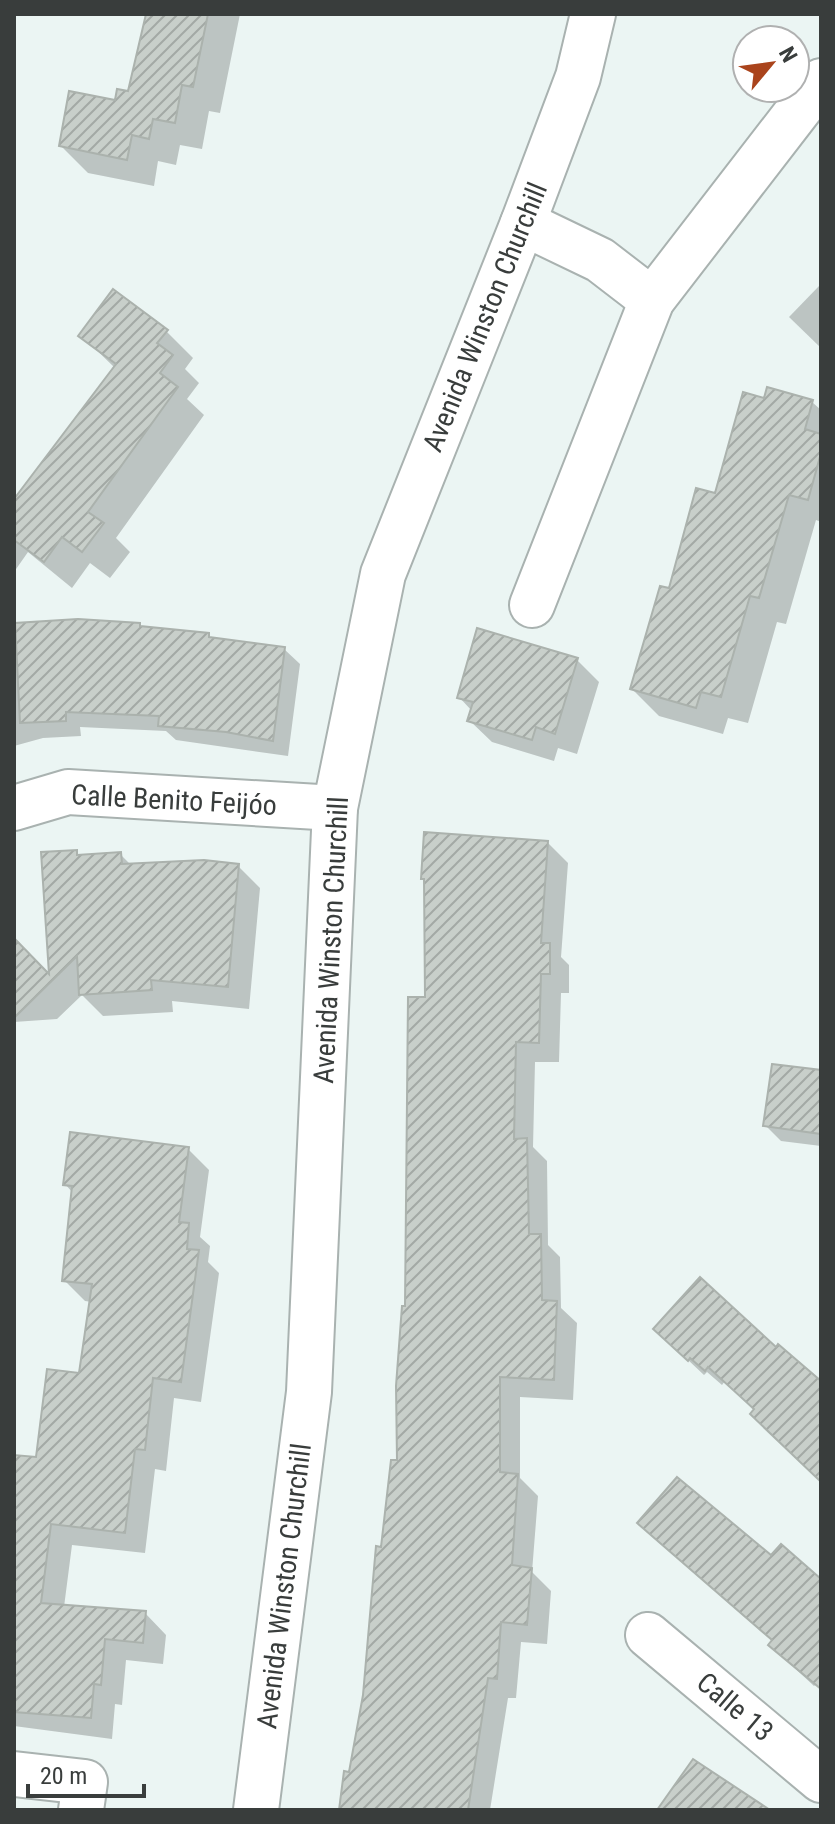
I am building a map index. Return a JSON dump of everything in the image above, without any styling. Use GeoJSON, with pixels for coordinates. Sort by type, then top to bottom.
{"type":"FeatureCollection","features":[{"type":"Feature","properties":{"kind":"street","name":"Avenida Winston Churchill"},"geometry":{"type":"LineString","coordinates":[[256,1810],[309,1392],[335,808],[383,574],[578,77],[593,14]]}},
{"type":"Feature","properties":{"kind":"street"},"geometry":{"type":"LineString","coordinates":[[532,605],[652,300],[821,81]]}},
{"type":"Feature","properties":{"kind":"street"},"geometry":{"type":"LineString","coordinates":[[523,223],[600,260],[652,300]]}},
{"type":"Feature","properties":{"kind":"street","name":"Calle Benito Feijóo"},"geometry":{"type":"LineString","coordinates":[[14,808],[68,792],[335,808]]}},
{"type":"Feature","properties":{"kind":"street","name":"Calle 13"},"geometry":{"type":"LineString","coordinates":[[648,1635],[821,1780]]}},
{"type":"Feature","properties":{"kind":"street"},"geometry":{"type":"LineString","coordinates":[[14,1774],[85,1782],[81,1810]]}},
{"type":"Feature","properties":{"kind":"street"},"geometry":{"type":"LineString","coordinates":[[817,1810],[821,1805]]}},
{"type":"Feature","properties":{"kind":"building"},"geometry":{"type":"Polygon","coordinates":[[[146,14],[208,14],[193,87],[182,85],[175,123],[153,119],[149,139],[132,135],[127,160],[59,146],[69,91],[115,100],[117,89],[128,91],[146,14]]]}},
{"type":"Feature","properties":{"kind":"building"},"geometry":{"type":"Polygon","coordinates":[[[113,289],[168,330],[157,343],[173,355],[160,373],[178,387],[88,512],[104,523],[82,552],[62,537],[44,562],[14,540],[14,499],[116,364],[78,336],[113,289]]]}},
{"type":"Feature","properties":{"kind":"building"},"geometry":{"type":"Polygon","coordinates":[[[767,387],[813,400],[805,429],[821,434],[821,453],[808,500],[789,495],[759,598],[750,596],[721,697],[701,692],[696,708],[630,689],[660,586],[669,588],[696,488],[715,493],[743,392],[764,398],[767,387]]]}},
{"type":"Feature","properties":{"kind":"building"},"geometry":{"type":"Polygon","coordinates":[[[78,619],[140,623],[140,626],[209,633],[209,637],[285,647],[273,741],[226,732],[158,726],[159,716],[66,712],[66,721],[20,723],[15,623],[78,619]]]}},
{"type":"Feature","properties":{"kind":"building"},"geometry":{"type":"Polygon","coordinates":[[[477,628],[578,658],[555,734],[536,727],[532,740],[467,721],[473,702],[457,698],[477,628]]]}},
{"type":"Feature","properties":{"kind":"building"},"geometry":{"type":"Polygon","coordinates":[[[424,832],[548,841],[541,943],[550,943],[550,974],[541,974],[539,1043],[516,1042],[514,1139],[527,1138],[529,1234],[541,1234],[542,1300],[557,1301],[554,1380],[500,1377],[500,1472],[518,1474],[512,1565],[532,1568],[527,1625],[501,1622],[497,1679],[488,1678],[468,1810],[339,1810],[344,1771],[349,1772],[363,1695],[376,1546],[381,1547],[391,1460],[397,1460],[396,1386],[402,1306],[405,1306],[408,997],[425,997],[424,879],[421,879],[424,832]]]}},
{"type":"Feature","properties":{"kind":"building"},"geometry":{"type":"Polygon","coordinates":[[[77,850],[77,855],[121,852],[122,864],[204,860],[239,864],[228,987],[151,980],[152,990],[79,995],[77,956],[14,1018],[14,938],[49,974],[41,852],[77,850]]]}},
{"type":"Feature","properties":{"kind":"building"},"geometry":{"type":"Polygon","coordinates":[[[772,1064],[821,1070],[821,1134],[763,1126],[772,1064]]]}},
{"type":"Feature","properties":{"kind":"building"},"geometry":{"type":"Polygon","coordinates":[[[70,1132],[189,1147],[179,1222],[189,1223],[187,1249],[199,1250],[181,1382],[153,1378],[145,1450],[135,1449],[125,1533],[51,1524],[41,1603],[146,1611],[143,1643],[105,1639],[101,1685],[94,1684],[91,1718],[14,1712],[14,1455],[36,1457],[47,1369],[79,1373],[92,1284],[62,1281],[72,1186],[63,1185],[70,1132]]]}},
{"type":"Feature","properties":{"kind":"building"},"geometry":{"type":"Polygon","coordinates":[[[700,1277],[776,1347],[778,1344],[821,1381],[821,1482],[750,1414],[754,1409],[708,1367],[705,1371],[690,1358],[688,1361],[653,1329],[700,1277]]]}},
{"type":"Feature","properties":{"kind":"building"},"geometry":{"type":"Polygon","coordinates":[[[677,1477],[771,1555],[781,1544],[821,1579],[821,1689],[768,1645],[772,1640],[637,1523],[677,1477]]]}},
{"type":"Feature","properties":{"kind":"building"},"geometry":{"type":"Polygon","coordinates":[[[693,1759],[770,1810],[657,1810],[693,1759]]]}}]}
